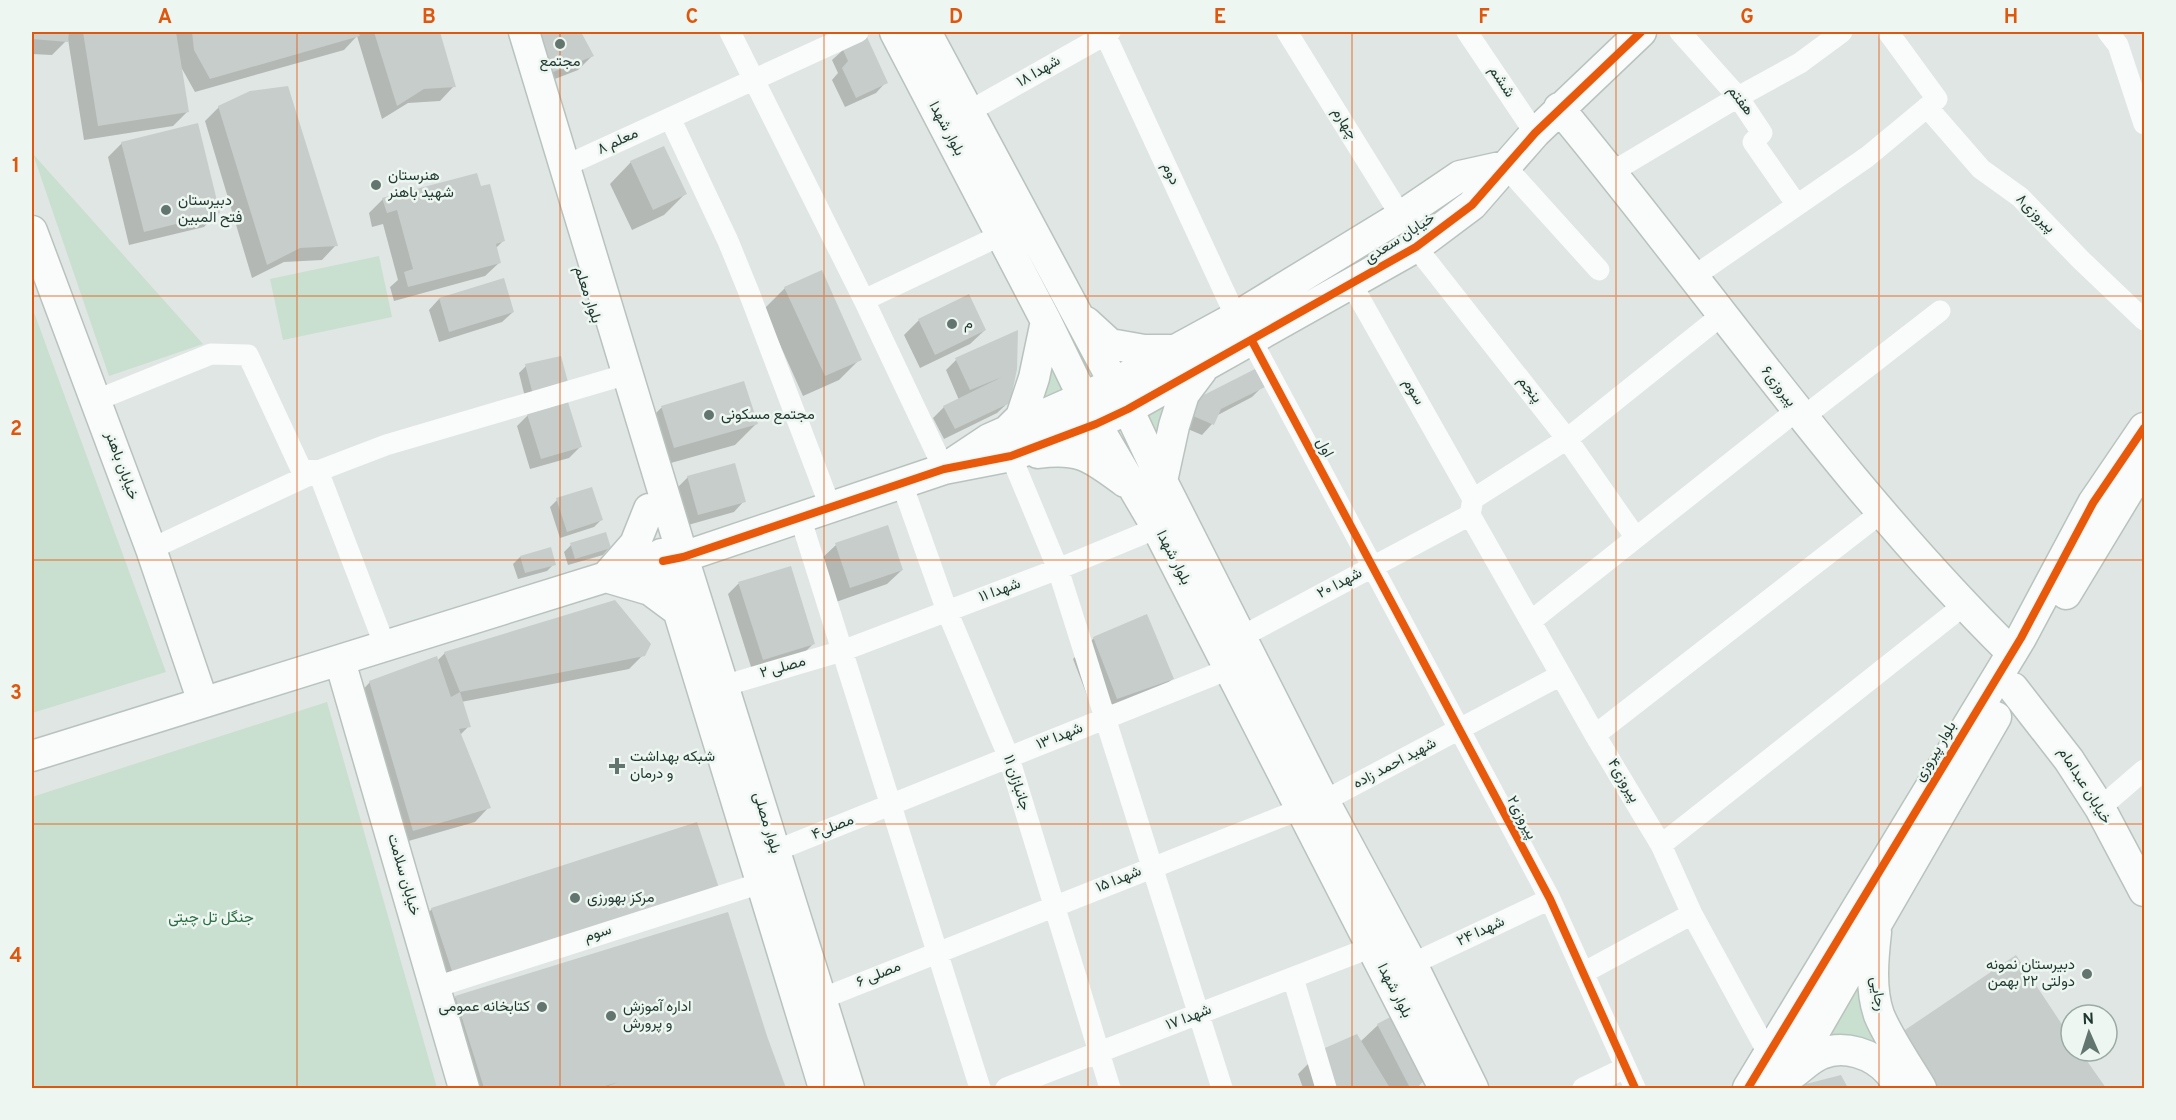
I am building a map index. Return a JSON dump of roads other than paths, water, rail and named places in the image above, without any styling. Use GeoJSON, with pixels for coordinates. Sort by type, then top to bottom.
{"type":"FeatureCollection","features":[{"type":"Feature","properties":{"kind":"main road","name":"بلوار معلم"},"geometry":{"type":"LineString","coordinates":[[505,32],[614,378],[659,508]]}},
{"type":"Feature","properties":{"kind":"main road","name":"بلوار معلم"},"geometry":{"type":"LineString","coordinates":[[524,32],[566,166],[673,559]]}},
{"type":"Feature","properties":{"kind":"main road","name":"بلوار شهدا"},"geometry":{"type":"LineString","coordinates":[[895,32],[1046,321],[1096,424],[1148,485],[1241,637],[1372,947],[1437,1086]]}},
{"type":"Feature","properties":{"kind":"main road","name":"بلوار شهدا"},"geometry":{"type":"LineString","coordinates":[[926,32],[1128,409],[1157,528],[1229,669],[1412,964],[1473,1089]]}},
{"type":"Feature","properties":{"kind":"main road","name":"خیابان سعدی"},"geometry":{"type":"LineString","coordinates":[[1010,443],[1083,398],[1173,350],[1244,329],[1352,285],[1416,247],[1472,206],[1505,166],[1559,108],[1641,32]]}},
{"type":"Feature","properties":{"kind":"main road","name":"پیروزی۶"},"geometry":{"type":"LineString","coordinates":[[1559,108],[1612,172],[1799,414],[1963,606],[2012,653]]}},
{"type":"Feature","properties":{"kind":"main road","name":"خیابان سعدی"},"geometry":{"type":"LineString","coordinates":[[1010,443],[1096,424],[1204,368],[1244,329],[1460,176],[1505,166]]}},
{"type":"Feature","properties":{"kind":"main road","name":"خیابان باهنر"},"geometry":{"type":"LineString","coordinates":[[32,231],[151,549],[203,702]]}},
{"type":"Feature","properties":{"kind":"main road"},"geometry":{"type":"LineString","coordinates":[[1077,312],[1110,344],[1144,350],[1173,350]]}},
{"type":"Feature","properties":{"kind":"main road"},"geometry":{"type":"LineString","coordinates":[[1010,443],[1034,378],[1046,321]]}},
{"type":"Feature","properties":{"kind":"main road"},"geometry":{"type":"LineString","coordinates":[[32,756],[606,577],[673,559],[902,484],[944,469],[989,439],[1088,455],[1148,485],[1174,426],[1184,394],[1204,368]]}},
{"type":"Feature","properties":{"kind":"main road","name":"بلوار پیروزی"},"geometry":{"type":"LineString","coordinates":[[1785,1082],[2013,688],[2145,428]]}},
{"type":"Feature","properties":{"kind":"main road","name":"بلوار پیروزی"},"geometry":{"type":"LineString","coordinates":[[1748,1089],[2012,653],[2103,510],[2143,472]]}},
{"type":"Feature","properties":{"kind":"main road"},"geometry":{"type":"LineString","coordinates":[[606,577],[635,544],[659,508],[699,534],[730,540]]}},
{"type":"Feature","properties":{"kind":"main road"},"geometry":{"type":"LineString","coordinates":[[606,577],[650,590],[688,607],[703,572],[730,540]]}},
{"type":"Feature","properties":{"kind":"main road","name":"بلوار مصلی"},"geometry":{"type":"LineString","coordinates":[[673,559],[688,607],[761,883],[824,1089]]}},
{"type":"Feature","properties":{"kind":"main road","name":"بلوار مصلی"},"geometry":{"type":"LineString","coordinates":[[688,607],[723,686],[849,1089]]}},
{"type":"Feature","properties":{"kind":"main road","name":"خیابان سلامت"},"geometry":{"type":"LineString","coordinates":[[340,661],[464,1089]]}},
{"type":"Feature","properties":{"kind":"main road","name":"خیابان عبدامام"},"geometry":{"type":"LineString","coordinates":[[2013,688],[2069,760],[2100,808],[2145,891]]}},
{"type":"Feature","properties":{"kind":"main road","name":"رجایی"},"geometry":{"type":"LineString","coordinates":[[1876,924],[1872,963],[1875,995],[1880,1016],[1921,1089]]}},
{"type":"Feature","properties":{"kind":"main road"},"geometry":{"type":"LineString","coordinates":[[1785,1082],[1818,1055],[1847,1051],[1866,1055],[1881,1065],[1890,1073],[1899,1089]]}},
{"type":"Feature","properties":{"kind":"street"},"geometry":{"type":"LineString","coordinates":[[730,32],[864,300],[944,469]]}},
{"type":"Feature","properties":{"kind":"street","name":"معلم ۸"},"geometry":{"type":"LineString","coordinates":[[566,166],[858,32]]}},
{"type":"Feature","properties":{"kind":"street","name":"شهدا ۱۸"},"geometry":{"type":"LineString","coordinates":[[968,112],[1106,32]]}},
{"type":"Feature","properties":{"kind":"street","name":"دوم"},"geometry":{"type":"LineString","coordinates":[[1106,32],[1244,329]]}},
{"type":"Feature","properties":{"kind":"street","name":"چهارم"},"geometry":{"type":"LineString","coordinates":[[1287,32],[1401,216]]}},
{"type":"Feature","properties":{"kind":"street","name":"ششم"},"geometry":{"type":"LineString","coordinates":[[1467,32],[1535,133]]}},
{"type":"Feature","properties":{"kind":"street","name":"هفتم"},"geometry":{"type":"LineString","coordinates":[[1680,32],[1738,97],[1762,133],[1753,142],[1797,205]]}},
{"type":"Feature","properties":{"kind":"street"},"geometry":{"type":"LineString","coordinates":[[1612,172],[1800,63],[1842,32]]}},
{"type":"Feature","properties":{"kind":"street"},"geometry":{"type":"LineString","coordinates":[[1693,277],[1867,157],[1937,99],[1888,32]]}},
{"type":"Feature","properties":{"kind":"street"},"geometry":{"type":"LineString","coordinates":[[2113,38],[2145,124]]}},
{"type":"Feature","properties":{"kind":"street","name":"پیروزی۸"},"geometry":{"type":"LineString","coordinates":[[1927,107],[1981,169],[2020,197],[2082,261],[2145,320]]}},
{"type":"Feature","properties":{"kind":"street"},"geometry":{"type":"LineString","coordinates":[[670,118],[728,241],[830,506]]}},
{"type":"Feature","properties":{"kind":"street"},"geometry":{"type":"LineString","coordinates":[[1505,166],[1599,270]]}},
{"type":"Feature","properties":{"kind":"street"},"geometry":{"type":"LineString","coordinates":[[864,300],[1002,236],[1028,221]]}},
{"type":"Feature","properties":{"kind":"street","name":"پنجم"},"geometry":{"type":"LineString","coordinates":[[1416,247],[1567,439],[1636,538]]}},
{"type":"Feature","properties":{"kind":"street","name":"سوم"},"geometry":{"type":"LineString","coordinates":[[1352,285],[1472,507]]}},
{"type":"Feature","properties":{"kind":"street"},"geometry":{"type":"LineString","coordinates":[[1531,621],[1799,414],[1940,311]]}},
{"type":"Feature","properties":{"kind":"street","name":"شهدا ۲۰"},"geometry":{"type":"LineString","coordinates":[[1241,637],[1371,567],[1472,507],[1567,439],[1722,315]]}},
{"type":"Feature","properties":{"kind":"street","name":"اول"},"geometry":{"type":"LineString","coordinates":[[1244,329],[1371,567]]}},
{"type":"Feature","properties":{"kind":"street"},"geometry":{"type":"LineString","coordinates":[[96,400],[211,354],[248,355],[301,469],[318,471]]}},
{"type":"Feature","properties":{"kind":"street"},"geometry":{"type":"LineString","coordinates":[[151,549],[318,471],[386,445],[614,378]]}},
{"type":"Feature","properties":{"kind":"street"},"geometry":{"type":"LineString","coordinates":[[1010,443],[1058,569],[1222,1089]]}},
{"type":"Feature","properties":{"kind":"street"},"geometry":{"type":"LineString","coordinates":[[318,471],[385,646]]}},
{"type":"Feature","properties":{"kind":"street","name":"جانبازان ۱۱"},"geometry":{"type":"LineString","coordinates":[[902,484],[947,611],[1008,758],[1110,1089]]}},
{"type":"Feature","properties":{"kind":"street","name":"پیروزی۴"},"geometry":{"type":"LineString","coordinates":[[1472,507],[1561,675],[1661,845],[1692,914],[1768,1053]]}},
{"type":"Feature","properties":{"kind":"street"},"geometry":{"type":"LineString","coordinates":[[1595,735],[1882,512]]}},
{"type":"Feature","properties":{"kind":"street"},"geometry":{"type":"LineString","coordinates":[[800,517],[980,1089]]}},
{"type":"Feature","properties":{"kind":"street","name":"شهدا ۱۱"},"geometry":{"type":"LineString","coordinates":[[842,651],[1058,569],[1157,528]]}},
{"type":"Feature","properties":{"kind":"street","name":"پیروزی۲"},"geometry":{"type":"LineString","coordinates":[[1371,567],[1550,899],[1635,1089]]}},
{"type":"Feature","properties":{"kind":"street"},"geometry":{"type":"LineString","coordinates":[[1661,845],[1963,606]]}},
{"type":"Feature","properties":{"kind":"street","name":"مصلی ۲"},"geometry":{"type":"LineString","coordinates":[[723,686],[842,651]]}},
{"type":"Feature","properties":{"kind":"street","name":"شهدا ۱۳"},"geometry":{"type":"LineString","coordinates":[[891,804],[1229,669]]}},
{"type":"Feature","properties":{"kind":"street","name":"شهید احمد زاده"},"geometry":{"type":"LineString","coordinates":[[1313,805],[1561,675]]}},
{"type":"Feature","properties":{"kind":"street"},"geometry":{"type":"LineString","coordinates":[[2100,808],[2145,770]]}},
{"type":"Feature","properties":{"kind":"street","name":"مصلی۴"},"geometry":{"type":"LineString","coordinates":[[775,851],[891,804]]}},
{"type":"Feature","properties":{"kind":"street","name":"شهدا ۱۵"},"geometry":{"type":"LineString","coordinates":[[937,952],[1313,805]]}},
{"type":"Feature","properties":{"kind":"street","name":"سوم"},"geometry":{"type":"LineString","coordinates":[[436,987],[761,883]]}},
{"type":"Feature","properties":{"kind":"street","name":"شهدا ۲۴"},"geometry":{"type":"LineString","coordinates":[[1412,964],[1550,899]]}},
{"type":"Feature","properties":{"kind":"street"},"geometry":{"type":"LineString","coordinates":[[1583,974],[1692,914]]}},
{"type":"Feature","properties":{"kind":"street","name":"شهدا ۱۷"},"geometry":{"type":"LineString","coordinates":[[1006,1089],[1372,947]]}},
{"type":"Feature","properties":{"kind":"street","name":"مصلی ۶"},"geometry":{"type":"LineString","coordinates":[[820,999],[937,952]]}},
{"type":"Feature","properties":{"kind":"street"},"geometry":{"type":"LineString","coordinates":[[1293,978],[1326,1089]]}},
{"type":"Feature","properties":{"kind":"street"},"geometry":{"type":"LineString","coordinates":[[1583,1089],[1625,1068]]}},
{"type":"Feature","properties":{"kind":"place","name":"مجتمع"},"geometry":{"type":"Point","coordinates":[560,44]}},
{"type":"Feature","properties":{"kind":"place","name":"هنرستان شهید باهنر"},"geometry":{"type":"Point","coordinates":[376,185]}},
{"type":"Feature","properties":{"kind":"place","name":"دبیرستان فتح المبین"},"geometry":{"type":"Point","coordinates":[166,210]}},
{"type":"Feature","properties":{"kind":"place","name":"م"},"geometry":{"type":"Point","coordinates":[952,324]}},
{"type":"Feature","properties":{"kind":"place","name":"مجتمع مسکونی"},"geometry":{"type":"Point","coordinates":[709,415]}},
{"type":"Feature","properties":{"kind":"place","name":"شبکه بهداشت و درمان"},"geometry":{"type":"Point","coordinates":[617,766]}},
{"type":"Feature","properties":{"kind":"place","name":"مرکز بهورزی"},"geometry":{"type":"Point","coordinates":[575,898]}},
{"type":"Feature","properties":{"kind":"place","name":"دبیرستان نمونه دولتی ۲۲ بهمن"},"geometry":{"type":"Point","coordinates":[2087,974]}},
{"type":"Feature","properties":{"kind":"place","name":"کتابخانه عمومی"},"geometry":{"type":"Point","coordinates":[542,1007]}},
{"type":"Feature","properties":{"kind":"place","name":"اداره آموزش و پرورش"},"geometry":{"type":"Point","coordinates":[611,1016]}},
{"type":"Feature","properties":{"kind":"park label","name":"جنگل تل چیتی"},"geometry":{"type":"Point","coordinates":[211,918]}}]}
